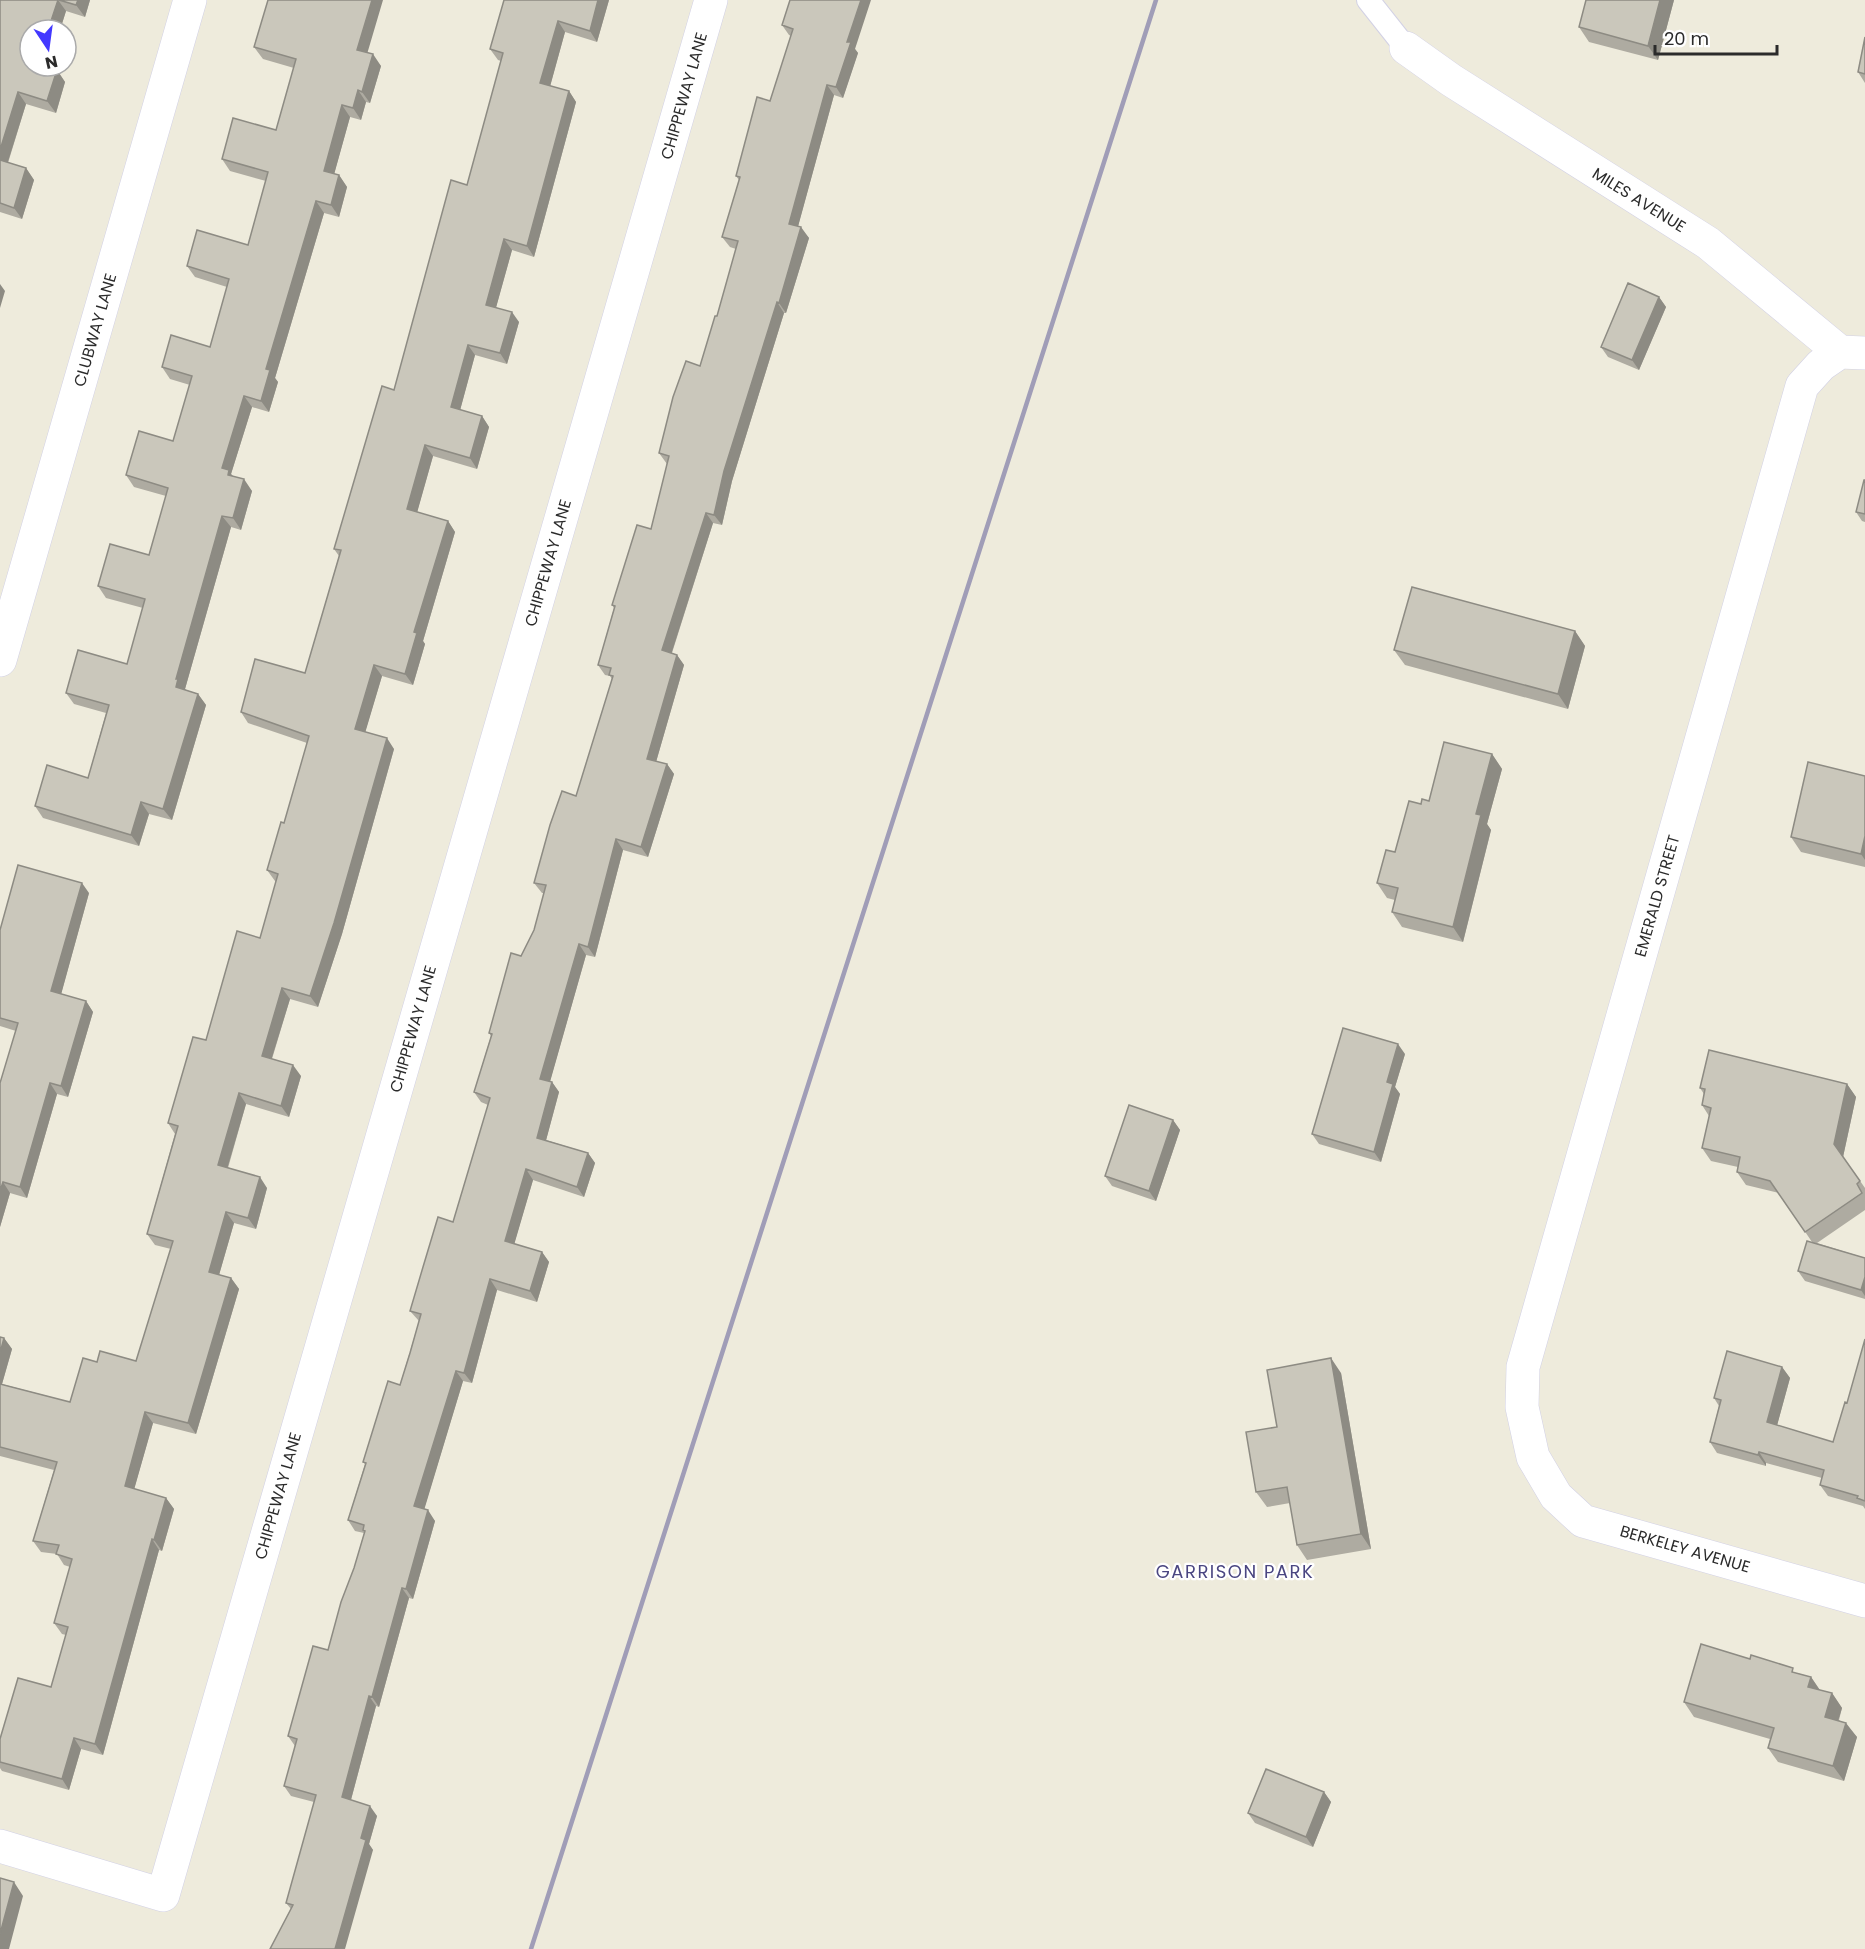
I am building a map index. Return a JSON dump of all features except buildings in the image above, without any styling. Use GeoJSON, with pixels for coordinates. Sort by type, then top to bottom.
{"type":"FeatureCollection","features":[{"type":"Feature","properties":{"kind":"street","name":"CLUBWAY LANE"},"geometry":{"type":"LineString","coordinates":[[0,660],[190,0]]}},
{"type":"Feature","properties":{"kind":"street","name":"CHIPPEWAY LANE"},"geometry":{"type":"LineString","coordinates":[[0,1846],[163,1895],[711,0]]}},
{"type":"Feature","properties":{"kind":"street","name":"MILES AVENUE"},"geometry":{"type":"LineString","coordinates":[[1406,48],[1450,81],[1708,243],[1853,353]]}},
{"type":"Feature","properties":{"kind":"street","name":"EMERALD STREET"},"geometry":{"type":"LineString","coordinates":[[1533,1457],[1522,1407],[1523,1367],[1802,386],[1821,365],[1853,353]]}},
{"type":"Feature","properties":{"kind":"street","name":"BERKELEY AVENUE"},"geometry":{"type":"LineString","coordinates":[[1533,1457],[1556,1496],[1583,1521],[1865,1601]]}},
{"type":"Feature","properties":{"kind":"lane"},"geometry":{"type":"LineString","coordinates":[[1368,0],[1406,48]]}},
{"type":"Feature","properties":{"kind":"railway"},"geometry":{"type":"LineString","coordinates":[[531,1949],[1156,0]]}},
{"type":"Feature","properties":{"kind":"district","name":"GARRISON PARK"},"geometry":{"type":"Point","coordinates":[1235,1571]}}]}
